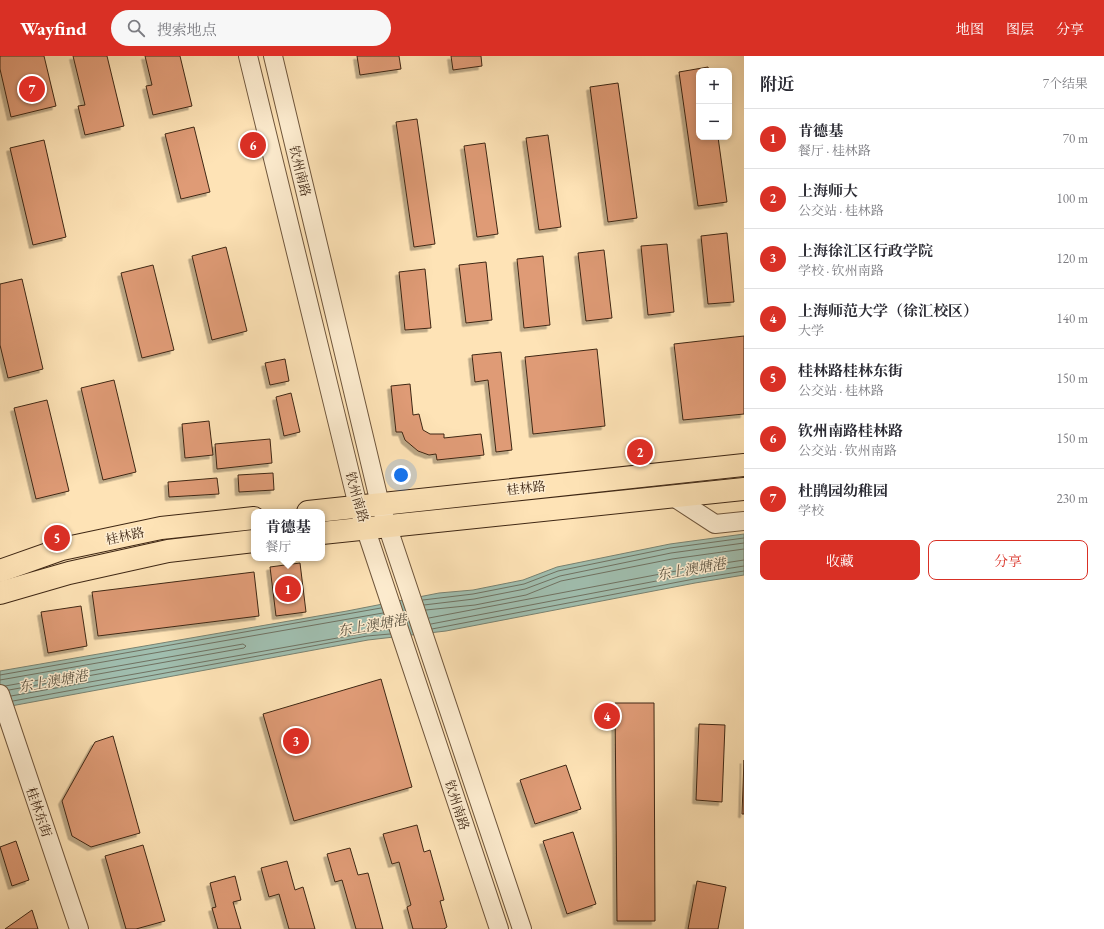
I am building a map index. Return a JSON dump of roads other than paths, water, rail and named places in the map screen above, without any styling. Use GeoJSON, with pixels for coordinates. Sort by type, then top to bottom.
{"type":"FeatureCollection","features":[{"type":"Feature","properties":{"kind":"main road","name":"桂林路"},"geometry":{"type":"LineString","coordinates":[[325,510],[744,465]]}},
{"type":"Feature","properties":{"kind":"main road","name":"桂林路"},"geometry":{"type":"LineString","coordinates":[[325,533],[744,489]]}},
{"type":"Feature","properties":{"kind":"main road","name":"桂林路"},"geometry":{"type":"LineString","coordinates":[[0,571],[62,549],[161,528],[251,518]]}},
{"type":"Feature","properties":{"kind":"main road","name":"桂林路"},"geometry":{"type":"LineString","coordinates":[[0,593],[69,573],[168,551],[251,541]]}},
{"type":"Feature","properties":{"kind":"street","name":"钦州南路"},"geometry":{"type":"LineString","coordinates":[[248,56],[358,506],[498,929]]}},
{"type":"Feature","properties":{"kind":"street","name":"钦州南路"},"geometry":{"type":"LineString","coordinates":[[273,56],[380,504],[522,929]]}},
{"type":"Feature","properties":{"kind":"street"},"geometry":{"type":"LineString","coordinates":[[672,496],[714,524],[744,521]]}},
{"type":"Feature","properties":{"kind":"street","name":"桂林东街"},"geometry":{"type":"LineString","coordinates":[[0,694],[79,929]]}},
{"type":"Feature","properties":{"kind":"water","name":"东上澳塘港"},"geometry":{"type":"Polygon","coordinates":[[[744,534],[744,575],[446,631],[368,640],[0,708],[0,671],[347,611],[439,593],[473,590],[523,580],[557,567],[670,544],[744,534]]]}},
{"type":"Feature","properties":{"kind":"place","name":"杜鹃园幼稚园"},"geometry":{"type":"Point","coordinates":[32,89]}},
{"type":"Feature","properties":{"kind":"place","name":"钦州南路桂林路"},"geometry":{"type":"Point","coordinates":[253,145]}},
{"type":"Feature","properties":{"kind":"place","name":"上海师大"},"geometry":{"type":"Point","coordinates":[640,452]}},
{"type":"Feature","properties":{"kind":"place","name":"桂林路桂林东街"},"geometry":{"type":"Point","coordinates":[57,538]}},
{"type":"Feature","properties":{"kind":"place","name":"肯德基"},"geometry":{"type":"Point","coordinates":[288,589]}},
{"type":"Feature","properties":{"kind":"place","name":"上海师范大学（徐汇校区）"},"geometry":{"type":"Point","coordinates":[607,716]}},
{"type":"Feature","properties":{"kind":"place","name":"上海徐汇区行政学院"},"geometry":{"type":"Point","coordinates":[296,741]}}]}
